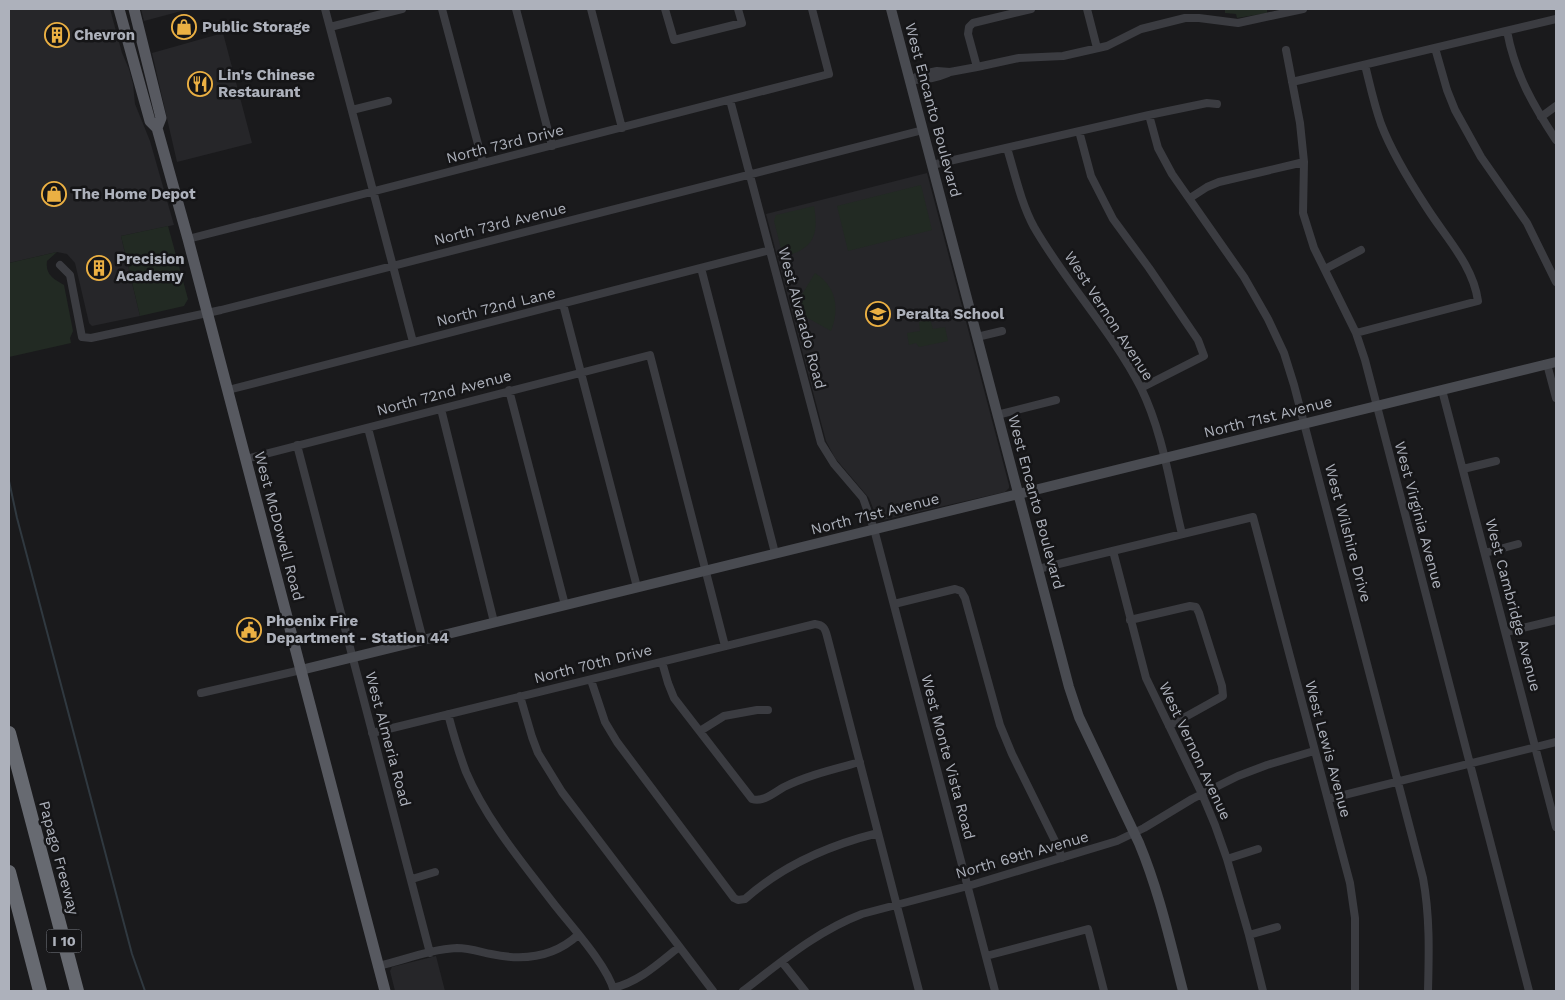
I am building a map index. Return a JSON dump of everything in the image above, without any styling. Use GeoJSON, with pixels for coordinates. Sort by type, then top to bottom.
{"type":"FeatureCollection","features":[{"type":"Feature","properties":{"kind":"highway","name":"Papago Freeway"},"geometry":{"type":"LineString","coordinates":[[9,733],[77,991]]}},
{"type":"Feature","properties":{"kind":"highway","name":"I 10"},"geometry":{"type":"LineString","coordinates":[[9,872],[40,991]]}},
{"type":"Feature","properties":{"kind":"highway"},"geometry":{"type":"LineString","coordinates":[[51,891],[87,991]]}},
{"type":"Feature","properties":{"kind":"highway"},"geometry":{"type":"LineString","coordinates":[[9,903],[30,991]]}},
{"type":"Feature","properties":{"kind":"main road","name":"West McDowell Road"},"geometry":{"type":"LineString","coordinates":[[119,9],[150,120],[157,128],[188,239],[385,991]]}},
{"type":"Feature","properties":{"kind":"main road","name":"West McDowell Road"},"geometry":{"type":"LineString","coordinates":[[134,9],[161,118],[157,128]]}},
{"type":"Feature","properties":{"kind":"street"},"geometry":{"type":"LineString","coordinates":[[325,9],[413,342]]}},
{"type":"Feature","properties":{"kind":"street"},"geometry":{"type":"LineString","coordinates":[[330,28],[402,9]]}},
{"type":"Feature","properties":{"kind":"street"},"geometry":{"type":"LineString","coordinates":[[442,9],[483,163]]}},
{"type":"Feature","properties":{"kind":"street"},"geometry":{"type":"LineString","coordinates":[[516,9],[552,146]]}},
{"type":"Feature","properties":{"kind":"street"},"geometry":{"type":"LineString","coordinates":[[591,9],[622,128]]}},
{"type":"Feature","properties":{"kind":"street"},"geometry":{"type":"LineString","coordinates":[[666,9],[674,40],[742,23],[738,9]]}},
{"type":"Feature","properties":{"kind":"street","name":"North 73rd Drive"},"geometry":{"type":"LineString","coordinates":[[188,239],[829,74],[812,9]]}},
{"type":"Feature","properties":{"kind":"street","name":"West Encanto Boulevard"},"geometry":{"type":"LineString","coordinates":[[891,9],[1069,687],[1079,717],[1135,833],[1153,880],[1184,991]]}},
{"type":"Feature","properties":{"kind":"street"},"geometry":{"type":"LineString","coordinates":[[977,67],[968,34],[968,27],[972,23],[1031,9]]}},
{"type":"Feature","properties":{"kind":"street"},"geometry":{"type":"LineString","coordinates":[[1087,9],[1097,48]]}},
{"type":"Feature","properties":{"kind":"street"},"geometry":{"type":"LineString","coordinates":[[910,80],[930,73],[950,72],[1019,58],[1063,56],[1107,46],[1141,29],[1185,18],[1238,23],[1303,9]]}},
{"type":"Feature","properties":{"kind":"street"},"geometry":{"type":"LineString","coordinates":[[1292,82],[1556,20]]}},
{"type":"Feature","properties":{"kind":"street"},"geometry":{"type":"LineString","coordinates":[[1507,31],[1515,62],[1528,95],[1556,140]]}},
{"type":"Feature","properties":{"kind":"street"},"geometry":{"type":"LineString","coordinates":[[1435,48],[1455,110],[1481,157],[1527,223],[1551,268],[1556,282]]}},
{"type":"Feature","properties":{"kind":"street","name":"West Virginia Avenue"},"geometry":{"type":"LineString","coordinates":[[1286,50],[1300,123],[1304,162],[1303,213],[1314,248],[1356,332],[1377,406],[1529,991]]}},
{"type":"Feature","properties":{"kind":"street"},"geometry":{"type":"LineString","coordinates":[[1356,332],[1478,301],[1470,273],[1427,208],[1393,148],[1372,97],[1365,65]]}},
{"type":"Feature","properties":{"kind":"street","name":"West Alvarado Road"},"geometry":{"type":"LineString","coordinates":[[730,100],[823,449],[863,498],[874,529]]}},
{"type":"Feature","properties":{"kind":"street"},"geometry":{"type":"LineString","coordinates":[[352,110],[388,101]]}},
{"type":"Feature","properties":{"kind":"street"},"geometry":{"type":"LineString","coordinates":[[932,165],[1149,115],[1207,103],[1217,104]]}},
{"type":"Feature","properties":{"kind":"street"},"geometry":{"type":"LineString","coordinates":[[1541,117],[1556,106]]}},
{"type":"Feature","properties":{"kind":"street","name":"West Wilshire Drive"},"geometry":{"type":"LineString","coordinates":[[1149,115],[1158,148],[1172,174],[1244,277],[1268,319],[1284,353],[1305,423],[1423,878],[1429,933],[1428,991]]}},
{"type":"Feature","properties":{"kind":"street","name":"North 73rd Avenue"},"geometry":{"type":"LineString","coordinates":[[60,265],[70,275],[82,337],[91,338],[208,313],[923,130]]}},
{"type":"Feature","properties":{"kind":"street"},"geometry":{"type":"LineString","coordinates":[[1079,131],[1091,176],[1113,219],[1198,340],[1204,356],[1141,388]]}},
{"type":"Feature","properties":{"kind":"street","name":"West Vernon Avenue"},"geometry":{"type":"LineString","coordinates":[[1007,148],[1020,192],[1034,226],[1119,351],[1141,388],[1164,458],[1182,534]]}},
{"type":"Feature","properties":{"kind":"street"},"geometry":{"type":"LineString","coordinates":[[1190,198],[1219,182],[1304,162]]}},
{"type":"Feature","properties":{"kind":"street","name":"North 72nd Lane"},"geometry":{"type":"LineString","coordinates":[[228,390],[770,250]]}},
{"type":"Feature","properties":{"kind":"street"},"geometry":{"type":"LineString","coordinates":[[1325,269],[1361,250]]}},
{"type":"Feature","properties":{"kind":"street"},"geometry":{"type":"LineString","coordinates":[[701,268],[776,553]]}},
{"type":"Feature","properties":{"kind":"street"},"geometry":{"type":"LineString","coordinates":[[563,304],[637,587]]}},
{"type":"Feature","properties":{"kind":"street"},"geometry":{"type":"LineString","coordinates":[[977,337],[1002,331]]}},
{"type":"Feature","properties":{"kind":"street","name":"North 72nd Avenue"},"geometry":{"type":"LineString","coordinates":[[246,459],[650,355],[705,571]]}},
{"type":"Feature","properties":{"kind":"street"},"geometry":{"type":"LineString","coordinates":[[1552,363],[1556,398]]}},
{"type":"Feature","properties":{"kind":"street","name":"North 71st Avenue"},"geometry":{"type":"LineString","coordinates":[[201,693],[1018,495],[1552,363]]}},
{"type":"Feature","properties":{"kind":"street"},"geometry":{"type":"LineString","coordinates":[[509,390],[565,605]]}},
{"type":"Feature","properties":{"kind":"street","name":"West Cambridge Avenue"},"geometry":{"type":"LineString","coordinates":[[1442,390],[1556,827]]}},
{"type":"Feature","properties":{"kind":"street"},"geometry":{"type":"LineString","coordinates":[[997,415],[1056,400]]}},
{"type":"Feature","properties":{"kind":"street"},"geometry":{"type":"LineString","coordinates":[[441,409],[494,622]]}},
{"type":"Feature","properties":{"kind":"street"},"geometry":{"type":"LineString","coordinates":[[368,428],[423,640]]}},
{"type":"Feature","properties":{"kind":"street","name":"West Almeria Road"},"geometry":{"type":"LineString","coordinates":[[297,445],[430,953]]}},
{"type":"Feature","properties":{"kind":"street"},"geometry":{"type":"LineString","coordinates":[[1463,469],[1496,461]]}},
{"type":"Feature","properties":{"kind":"street","name":"West Lewis Avenue"},"geometry":{"type":"LineString","coordinates":[[1182,534],[1253,517],[1350,882],[1355,918],[1354,991]]}},
{"type":"Feature","properties":{"kind":"street","name":"West Monte Vista Road"},"geometry":{"type":"LineString","coordinates":[[874,529],[995,991]]}},
{"type":"Feature","properties":{"kind":"street"},"geometry":{"type":"LineString","coordinates":[[1038,569],[1182,534]]}},
{"type":"Feature","properties":{"kind":"street"},"geometry":{"type":"LineString","coordinates":[[1485,553],[1518,544]]}},
{"type":"Feature","properties":{"kind":"street","name":"West Vernon Avenue"},"geometry":{"type":"LineString","coordinates":[[1113,551],[1146,678],[1202,794],[1226,859],[1249,935],[1263,991]]}},
{"type":"Feature","properties":{"kind":"street"},"geometry":{"type":"LineString","coordinates":[[705,571],[725,646]]}},
{"type":"Feature","properties":{"kind":"street"},"geometry":{"type":"LineString","coordinates":[[894,604],[955,589],[961,590],[965,598],[1000,725],[1062,858]]}},
{"type":"Feature","properties":{"kind":"street"},"geometry":{"type":"LineString","coordinates":[[1130,620],[1190,606],[1196,606],[1200,613],[1222,686],[1223,696],[1169,726]]}},
{"type":"Feature","properties":{"kind":"street"},"geometry":{"type":"LineString","coordinates":[[1506,632],[1556,620]]}},
{"type":"Feature","properties":{"kind":"street","name":"North 70th Drive"},"geometry":{"type":"LineString","coordinates":[[372,733],[815,624],[825,628],[860,762]]}},
{"type":"Feature","properties":{"kind":"street"},"geometry":{"type":"LineString","coordinates":[[662,662],[674,698],[748,795],[756,800],[762,800],[786,786],[860,762],[919,991]]}},
{"type":"Feature","properties":{"kind":"street"},"geometry":{"type":"LineString","coordinates":[[591,680],[602,715],[617,742],[731,895],[738,900],[745,899],[768,880],[809,858],[842,843],[878,834]]}},
{"type":"Feature","properties":{"kind":"street"},"geometry":{"type":"LineString","coordinates":[[520,696],[532,737],[548,771],[713,991]]}},
{"type":"Feature","properties":{"kind":"street"},"geometry":{"type":"LineString","coordinates":[[700,732],[724,716],[768,710]]}},
{"type":"Feature","properties":{"kind":"street"},"geometry":{"type":"LineString","coordinates":[[448,714],[467,772],[488,813],[520,860],[605,969],[614,990],[637,979],[679,947]]}},
{"type":"Feature","properties":{"kind":"street"},"geometry":{"type":"LineString","coordinates":[[1328,799],[1556,742]]}},
{"type":"Feature","properties":{"kind":"street","name":"North 69th Avenue"},"geometry":{"type":"LineString","coordinates":[[744,991],[813,939],[846,920],[896,904],[968,886],[1117,841],[1238,776],[1260,767],[1314,751]]}},
{"type":"Feature","properties":{"kind":"street"},"geometry":{"type":"LineString","coordinates":[[1226,859],[1258,849]]}},
{"type":"Feature","properties":{"kind":"street"},"geometry":{"type":"LineString","coordinates":[[412,879],[435,872]]}},
{"type":"Feature","properties":{"kind":"street"},"geometry":{"type":"LineString","coordinates":[[1249,935],[1277,927]]}},
{"type":"Feature","properties":{"kind":"street"},"geometry":{"type":"LineString","coordinates":[[986,956],[1088,929],[1104,991]]}},
{"type":"Feature","properties":{"kind":"street"},"geometry":{"type":"LineString","coordinates":[[378,966],[459,948],[506,957],[526,958],[552,952],[578,935]]}},
{"type":"Feature","properties":{"kind":"street"},"geometry":{"type":"LineString","coordinates":[[782,962],[804,991]]}},
{"type":"Feature","properties":{"kind":"shaded area"},"geometry":{"type":"Polygon","coordinates":[[[9,9],[110,9],[133,84],[135,104],[150,141],[174,225],[121,236],[140,316],[92,326],[89,323],[75,263],[67,254],[57,252],[9,263],[9,9]]]}},
{"type":"Feature","properties":{"kind":"shaded area"},"geometry":{"type":"Polygon","coordinates":[[[141,9],[189,9],[144,21],[141,9]]]}},
{"type":"Feature","properties":{"kind":"shaded area"},"geometry":{"type":"Polygon","coordinates":[[[1225,9],[1270,9],[1267,10],[1267,13],[1237,18],[1236,14],[1225,13],[1225,9]]]}},
{"type":"Feature","properties":{"kind":"shaded area"},"geometry":{"type":"Polygon","coordinates":[[[223,33],[252,143],[177,162],[152,53],[223,33]]]}},
{"type":"Feature","properties":{"kind":"shaded area","name":"Peralta School"},"geometry":{"type":"Polygon","coordinates":[[[927,173],[1009,488],[1005,492],[883,520],[877,518],[869,498],[835,458],[826,441],[766,214],[927,173]]]}},
{"type":"Feature","properties":{"kind":"shaded area"},"geometry":{"type":"Polygon","coordinates":[[[921,185],[932,230],[848,251],[837,206],[921,185]]]}},
{"type":"Feature","properties":{"kind":"shaded area"},"geometry":{"type":"Polygon","coordinates":[[[814,206],[816,225],[812,239],[802,250],[783,257],[774,221],[776,215],[814,206]]]}},
{"type":"Feature","properties":{"kind":"shaded area"},"geometry":{"type":"Polygon","coordinates":[[[168,226],[188,299],[184,306],[140,316],[121,236],[168,226]]]}},
{"type":"Feature","properties":{"kind":"shaded area"},"geometry":{"type":"Polygon","coordinates":[[[57,252],[47,261],[47,270],[51,276],[64,285],[73,331],[70,338],[71,343],[9,357],[9,263],[57,252]]]}},
{"type":"Feature","properties":{"kind":"shaded area"},"geometry":{"type":"Polygon","coordinates":[[[815,273],[828,284],[834,298],[835,314],[831,331],[797,312],[795,306],[815,273]]]}},
{"type":"Feature","properties":{"kind":"shaded area"},"geometry":{"type":"Polygon","coordinates":[[[930,319],[933,329],[945,327],[948,341],[919,347],[916,343],[909,345],[907,333],[920,331],[919,322],[930,319]]]}},
{"type":"Feature","properties":{"kind":"shaded area"},"geometry":{"type":"Polygon","coordinates":[[[436,956],[445,991],[395,991],[390,971],[392,967],[436,956]]]}},
{"type":"Feature","properties":{"kind":"waterway"},"geometry":{"type":"LineString","coordinates":[[9,481],[17,518],[132,954],[145,991]]}},
{"type":"Feature","properties":{"kind":"place","name":"Public Storage"},"geometry":{"type":"Point","coordinates":[184,27]}},
{"type":"Feature","properties":{"kind":"place","name":"Chevron"},"geometry":{"type":"Point","coordinates":[57,35]}},
{"type":"Feature","properties":{"kind":"place","name":"Lin's Chinese Restaurant"},"geometry":{"type":"Point","coordinates":[200,84]}},
{"type":"Feature","properties":{"kind":"place","name":"The Home Depot"},"geometry":{"type":"Point","coordinates":[54,194]}},
{"type":"Feature","properties":{"kind":"place","name":"Precision Academy"},"geometry":{"type":"Point","coordinates":[99,268]}},
{"type":"Feature","properties":{"kind":"place","name":"Peralta School"},"geometry":{"type":"Point","coordinates":[878,314]}},
{"type":"Feature","properties":{"kind":"place","name":"Phoenix Fire Department - Station 44"},"geometry":{"type":"Point","coordinates":[249,630]}}]}
